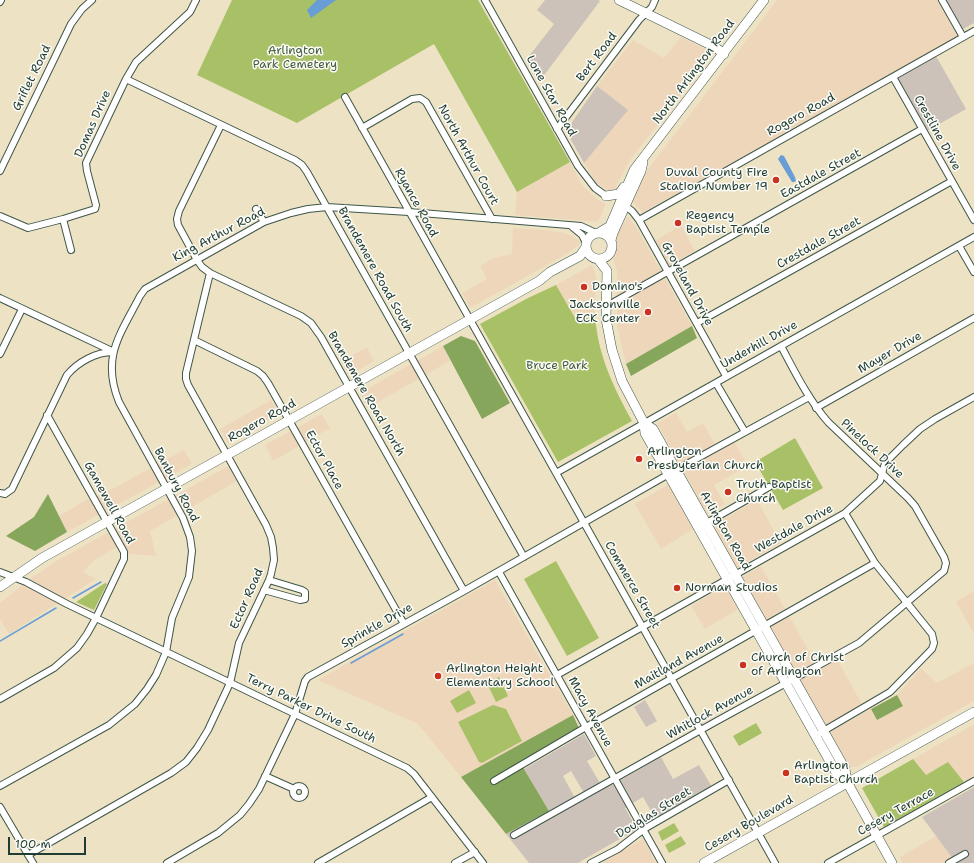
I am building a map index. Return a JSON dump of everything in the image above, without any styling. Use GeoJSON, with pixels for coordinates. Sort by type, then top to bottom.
{"type":"FeatureCollection","features":[{"type":"Feature","properties":{"kind":"main road"},"geometry":{"type":"LineString","coordinates":[[619,0],[715,47],[724,54]]}},
{"type":"Feature","properties":{"kind":"main road","name":"North Arlington Road"},"geometry":{"type":"LineString","coordinates":[[598,233],[610,226],[621,208],[641,171],[641,162],[764,0]]}},
{"type":"Feature","properties":{"kind":"main road"},"geometry":{"type":"LineString","coordinates":[[606,196],[619,194],[623,190],[632,169],[641,162]]}},
{"type":"Feature","properties":{"kind":"main road"},"geometry":{"type":"LineString","coordinates":[[606,196],[621,208]]}},
{"type":"Feature","properties":{"kind":"main road","name":"North Arlington Road"},"geometry":{"type":"LineString","coordinates":[[611,240],[621,208]]}},
{"type":"Feature","properties":{"kind":"main road"},"geometry":{"type":"LineString","coordinates":[[598,233],[608,236],[611,240],[612,248],[610,254],[603,258],[596,259],[589,255],[586,245],[588,237],[598,233]]}},
{"type":"Feature","properties":{"kind":"main road","name":"Rogero Road"},"geometry":{"type":"LineString","coordinates":[[0,588],[42,558],[539,281],[550,272],[580,256],[586,245]]}},
{"type":"Feature","properties":{"kind":"main road","name":"Arlington Road"},"geometry":{"type":"LineString","coordinates":[[606,286],[611,279],[610,254]]}},
{"type":"Feature","properties":{"kind":"main road","name":"Rogero Road"},"geometry":{"type":"LineString","coordinates":[[539,281],[552,277],[584,260],[596,259]]}},
{"type":"Feature","properties":{"kind":"main road","name":"Arlington Road"},"geometry":{"type":"LineString","coordinates":[[596,259],[607,271],[605,307],[608,335],[618,371],[644,423],[645,432],[672,472],[819,733],[837,774],[847,782],[892,863]]}},
{"type":"Feature","properties":{"kind":"main road","name":"Cesery Boulevard"},"geometry":{"type":"LineString","coordinates":[[704,863],[974,712]]}},
{"type":"Feature","properties":{"kind":"street","name":"Griflet Road"},"geometry":{"type":"LineString","coordinates":[[0,171],[71,24],[82,9],[92,0]]}},
{"type":"Feature","properties":{"kind":"street","name":"Domas Drive"},"geometry":{"type":"LineString","coordinates":[[0,216],[28,228],[95,209],[96,205],[87,171],[86,163],[88,157],[126,79],[136,62],[190,12],[196,0]]}},
{"type":"Feature","properties":{"kind":"street","name":"Lone Star Road"},"geometry":{"type":"LineString","coordinates":[[485,0],[586,178],[595,188],[606,196]]}},
{"type":"Feature","properties":{"kind":"street","name":"Bert Road"},"geometry":{"type":"LineString","coordinates":[[557,129],[639,20],[652,7],[655,0]]}},
{"type":"Feature","properties":{"kind":"street"},"geometry":{"type":"LineString","coordinates":[[942,0],[963,38]]}},
{"type":"Feature","properties":{"kind":"street","name":"Rogero Road"},"geometry":{"type":"LineString","coordinates":[[639,220],[974,32]]}},
{"type":"Feature","properties":{"kind":"street","name":"Crestline Drive"},"geometry":{"type":"LineString","coordinates":[[893,77],[974,220]]}},
{"type":"Feature","properties":{"kind":"street","name":"Brandemere Road South"},"geometry":{"type":"LineString","coordinates":[[126,79],[295,160],[302,165],[524,557]]}},
{"type":"Feature","properties":{"kind":"street","name":"Ryance Road"},"geometry":{"type":"LineString","coordinates":[[345,97],[469,319]]}},
{"type":"Feature","properties":{"kind":"street","name":"North Arthur Court"},"geometry":{"type":"LineString","coordinates":[[362,128],[412,99],[420,98],[426,102],[492,219]]}},
{"type":"Feature","properties":{"kind":"street","name":"Brandemere Road North"},"geometry":{"type":"LineString","coordinates":[[221,125],[179,211],[177,219],[178,225],[202,267],[210,273],[301,316],[310,323],[321,337],[464,591]]}},
{"type":"Feature","properties":{"kind":"street","name":"Eastdale Street"},"geometry":{"type":"LineString","coordinates":[[605,307],[922,129]]}},
{"type":"Feature","properties":{"kind":"street","name":"Crestdale Street"},"geometry":{"type":"LineString","coordinates":[[697,324],[952,181]]}},
{"type":"Feature","properties":{"kind":"street","name":"King Arthur Road"},"geometry":{"type":"LineString","coordinates":[[113,352],[140,296],[145,289],[264,222],[291,212],[327,207],[409,212],[581,226],[598,233]]}},
{"type":"Feature","properties":{"kind":"street","name":"Groveland Drive"},"geometry":{"type":"LineString","coordinates":[[621,208],[632,211],[639,220],[726,376]]}},
{"type":"Feature","properties":{"kind":"street"},"geometry":{"type":"LineString","coordinates":[[256,209],[264,222]]}},
{"type":"Feature","properties":{"kind":"street"},"geometry":{"type":"LineString","coordinates":[[63,219],[71,250]]}},
{"type":"Feature","properties":{"kind":"street"},"geometry":{"type":"LineString","coordinates":[[571,226],[582,235],[586,245]]}},
{"type":"Feature","properties":{"kind":"street","name":"Underhill Drive"},"geometry":{"type":"LineString","coordinates":[[556,473],[726,376],[974,238]]}},
{"type":"Feature","properties":{"kind":"street"},"geometry":{"type":"LineString","coordinates":[[959,246],[974,272]]}},
{"type":"Feature","properties":{"kind":"street","name":"Ector Road"},"geometry":{"type":"LineString","coordinates":[[28,855],[171,773],[186,762],[208,730],[230,683],[239,643],[269,580],[274,560],[274,548],[271,537],[266,525],[186,379],[186,373],[210,273]]}},
{"type":"Feature","properties":{"kind":"street"},"geometry":{"type":"LineString","coordinates":[[0,298],[113,352]]}},
{"type":"Feature","properties":{"kind":"street"},"geometry":{"type":"LineString","coordinates":[[0,354],[22,309]]}},
{"type":"Feature","properties":{"kind":"street","name":"Mayer Drive"},"geometry":{"type":"LineString","coordinates":[[816,408],[974,318]]}},
{"type":"Feature","properties":{"kind":"street","name":"Commerce Street"},"geometry":{"type":"LineString","coordinates":[[469,319],[775,863]]}},
{"type":"Feature","properties":{"kind":"street","name":"Ector Place"},"geometry":{"type":"LineString","coordinates":[[194,340],[257,371],[263,376],[404,624]]}},
{"type":"Feature","properties":{"kind":"street","name":"Pinelock Drive"},"geometry":{"type":"LineString","coordinates":[[781,346],[816,408],[828,422],[883,473],[915,506],[944,557],[945,568]]}},
{"type":"Feature","properties":{"kind":"street"},"geometry":{"type":"LineString","coordinates":[[0,493],[5,494],[12,489],[63,382],[72,370],[88,358],[105,352],[113,352]]}},
{"type":"Feature","properties":{"kind":"street","name":"Banbury Road"},"geometry":{"type":"LineString","coordinates":[[0,786],[109,725],[135,704],[156,675],[166,652],[172,618],[189,577],[192,551],[190,537],[183,518],[118,402],[112,382],[111,371],[113,352]]}},
{"type":"Feature","properties":{"kind":"street"},"geometry":{"type":"LineString","coordinates":[[716,383],[746,432]]}},
{"type":"Feature","properties":{"kind":"street"},"geometry":{"type":"LineString","coordinates":[[672,472],[809,397]]}},
{"type":"Feature","properties":{"kind":"street","name":"Westdale Drive"},"geometry":{"type":"LineString","coordinates":[[557,675],[845,513],[880,482],[885,463],[903,445],[935,419],[974,397]]}},
{"type":"Feature","properties":{"kind":"street","name":"Gamewell Road"},"geometry":{"type":"LineString","coordinates":[[0,699],[54,668],[77,648],[96,618],[124,560],[124,552],[47,415]]}},
{"type":"Feature","properties":{"kind":"street","name":"Sprinkle Drive"},"geometry":{"type":"LineString","coordinates":[[167,863],[231,824],[250,804],[295,714],[304,681],[308,677],[499,572],[672,472]]}},
{"type":"Feature","properties":{"kind":"street"},"geometry":{"type":"LineString","coordinates":[[702,526],[769,487]]}},
{"type":"Feature","properties":{"kind":"street"},"geometry":{"type":"LineString","coordinates":[[819,733],[890,692],[932,649],[934,643],[932,634],[875,563],[845,513]]}},
{"type":"Feature","properties":{"kind":"street","name":"Maitland Avenue"},"geometry":{"type":"LineString","coordinates":[[494,781],[875,563]]}},
{"type":"Feature","properties":{"kind":"street","name":"Whitlock Avenue"},"geometry":{"type":"LineString","coordinates":[[514,835],[859,643],[906,602],[942,574],[945,568]]}},
{"type":"Feature","properties":{"kind":"street","name":"Terry Parker Drive South"},"geometry":{"type":"LineString","coordinates":[[0,572],[26,582],[60,601],[407,768],[414,774],[483,863]]}},
{"type":"Feature","properties":{"kind":"street","name":"Macy Avenue"},"geometry":{"type":"LineString","coordinates":[[499,572],[662,863]]}},
{"type":"Feature","properties":{"kind":"street"},"geometry":{"type":"LineString","coordinates":[[264,590],[300,600],[305,598],[305,592],[302,590],[269,580]]}},
{"type":"Feature","properties":{"kind":"street"},"geometry":{"type":"LineString","coordinates":[[265,776],[294,789]]}},
{"type":"Feature","properties":{"kind":"street","name":"Douglas Street"},"geometry":{"type":"LineString","coordinates":[[591,863],[618,849],[644,829],[729,780]]}},
{"type":"Feature","properties":{"kind":"street","name":"Cesery Terrace"},"geometry":{"type":"LineString","coordinates":[[828,863],[974,781]]}},
{"type":"Feature","properties":{"kind":"street"},"geometry":{"type":"LineString","coordinates":[[318,863],[432,798]]}},
{"type":"Feature","properties":{"kind":"street"},"geometry":{"type":"LineString","coordinates":[[0,808],[33,863]]}},
{"type":"Feature","properties":{"kind":"street"},"geometry":{"type":"LineString","coordinates":[[455,863],[475,852]]}},
{"type":"Feature","properties":{"kind":"street"},"geometry":{"type":"LineString","coordinates":[[949,863],[965,854]]}},
{"type":"Feature","properties":{"kind":"shaded area"},"geometry":{"type":"Polygon","coordinates":[[[545,0],[600,1],[539,82],[526,60],[554,24],[537,10],[545,0]]]}},
{"type":"Feature","properties":{"kind":"shaded area"},"geometry":{"type":"Polygon","coordinates":[[[777,0],[937,0],[958,36],[642,212],[632,201],[643,176],[777,0]]]}},
{"type":"Feature","properties":{"kind":"shaded area"},"geometry":{"type":"Polygon","coordinates":[[[946,0],[974,0],[974,23],[963,29],[946,0]]]}},
{"type":"Feature","properties":{"kind":"shaded area"},"geometry":{"type":"Polygon","coordinates":[[[681,37],[707,50],[708,61],[630,160],[613,192],[610,192],[596,182],[584,163],[627,110],[597,86],[633,40],[664,58],[681,37]]]}},
{"type":"Feature","properties":{"kind":"shaded area"},"geometry":{"type":"Polygon","coordinates":[[[936,56],[966,109],[927,131],[897,78],[936,56]]]}},
{"type":"Feature","properties":{"kind":"shaded area"},"geometry":{"type":"Polygon","coordinates":[[[597,86],[628,110],[584,163],[566,131],[597,86]]]}},
{"type":"Feature","properties":{"kind":"shaded area"},"geometry":{"type":"Polygon","coordinates":[[[570,162],[581,183],[586,189],[597,199],[606,204],[598,222],[515,215],[517,192],[570,162]]]}},
{"type":"Feature","properties":{"kind":"shaded area"},"geometry":{"type":"Polygon","coordinates":[[[628,216],[636,227],[692,326],[626,364],[617,325],[617,271],[608,250],[628,216]]]}},
{"type":"Feature","properties":{"kind":"shaded area"},"geometry":{"type":"Polygon","coordinates":[[[681,225],[695,251],[669,265],[655,241],[681,225]]]}},
{"type":"Feature","properties":{"kind":"shaded area"},"geometry":{"type":"Polygon","coordinates":[[[513,228],[565,233],[576,238],[581,243],[568,253],[470,308],[462,293],[487,279],[480,266],[493,258],[512,254],[513,228]]]}},
{"type":"Feature","properties":{"kind":"shaded area"},"geometry":{"type":"Polygon","coordinates":[[[592,265],[596,276],[595,313],[578,323],[556,285],[592,265]]]}},
{"type":"Feature","properties":{"kind":"shaded area"},"geometry":{"type":"Polygon","coordinates":[[[443,346],[450,361],[368,408],[360,393],[443,346]]]}},
{"type":"Feature","properties":{"kind":"shaded area"},"geometry":{"type":"Polygon","coordinates":[[[367,347],[374,361],[349,375],[342,361],[367,347]]]}},
{"type":"Feature","properties":{"kind":"shaded area"},"geometry":{"type":"Polygon","coordinates":[[[271,400],[279,414],[228,443],[220,429],[271,400]]]}},
{"type":"Feature","properties":{"kind":"shaded area"},"geometry":{"type":"Polygon","coordinates":[[[676,413],[687,432],[703,423],[716,446],[732,437],[748,466],[714,485],[725,504],[707,514],[657,423],[676,413]]]}},
{"type":"Feature","properties":{"kind":"shaded area"},"geometry":{"type":"Polygon","coordinates":[[[322,414],[330,428],[273,461],[265,445],[322,414]]]}},
{"type":"Feature","properties":{"kind":"shaded area"},"geometry":{"type":"Polygon","coordinates":[[[184,450],[192,464],[67,532],[59,516],[88,499],[101,495],[184,450]]]}},
{"type":"Feature","properties":{"kind":"shaded area"},"geometry":{"type":"Polygon","coordinates":[[[229,466],[237,481],[150,531],[156,556],[129,554],[117,547],[94,560],[83,572],[96,579],[9,634],[0,619],[0,603],[31,578],[58,560],[229,466]]]}},
{"type":"Feature","properties":{"kind":"shaded area"},"geometry":{"type":"Polygon","coordinates":[[[669,484],[693,529],[661,549],[635,504],[669,484]]]}},
{"type":"Feature","properties":{"kind":"shaded area"},"geometry":{"type":"Polygon","coordinates":[[[757,500],[781,543],[737,568],[713,525],[757,500]]]}},
{"type":"Feature","properties":{"kind":"shaded area"},"geometry":{"type":"Polygon","coordinates":[[[761,566],[819,669],[837,659],[863,706],[826,726],[742,577],[761,566]]]}},
{"type":"Feature","properties":{"kind":"shaded area","name":"Arlington Height Elementary School"},"geometry":{"type":"Polygon","coordinates":[[[495,580],[573,715],[461,777],[418,724],[318,680],[495,580]]]}},
{"type":"Feature","properties":{"kind":"shaded area"},"geometry":{"type":"Polygon","coordinates":[[[725,586],[738,609],[705,629],[691,606],[725,586]]]}},
{"type":"Feature","properties":{"kind":"shaded area"},"geometry":{"type":"Polygon","coordinates":[[[974,591],[974,634],[956,602],[974,591]]]}},
{"type":"Feature","properties":{"kind":"shaded area"},"geometry":{"type":"Polygon","coordinates":[[[974,663],[974,701],[856,767],[849,767],[829,733],[871,709],[877,720],[903,706],[897,695],[921,668],[937,683],[974,663]]]}},
{"type":"Feature","properties":{"kind":"shaded area"},"geometry":{"type":"Polygon","coordinates":[[[645,700],[657,721],[646,727],[634,707],[645,700]]]}},
{"type":"Feature","properties":{"kind":"shaded area"},"geometry":{"type":"Polygon","coordinates":[[[974,724],[974,777],[964,782],[948,763],[926,775],[913,759],[974,724]]]}},
{"type":"Feature","properties":{"kind":"shaded area"},"geometry":{"type":"Polygon","coordinates":[[[584,734],[596,756],[587,761],[600,783],[608,778],[612,785],[661,757],[673,779],[699,765],[712,787],[656,820],[643,797],[625,808],[637,829],[578,863],[529,863],[506,834],[549,811],[524,769],[584,734]],[[571,771],[563,776],[575,798],[584,793],[571,771]]]}},
{"type":"Feature","properties":{"kind":"shaded area"},"geometry":{"type":"Polygon","coordinates":[[[974,787],[974,863],[956,863],[922,817],[974,787]]]}},
{"type":"Feature","properties":{"kind":"shaded area"},"geometry":{"type":"Polygon","coordinates":[[[936,836],[956,863],[903,863],[900,857],[936,836]]]}},
{"type":"Feature","properties":{"kind":"shaded area"},"geometry":{"type":"Polygon","coordinates":[[[643,839],[656,863],[602,863],[643,839]]]}},
{"type":"Feature","properties":{"kind":"green space","name":"Arlington Park Cemetery"},"geometry":{"type":"Polygon","coordinates":[[[232,0],[478,0],[570,162],[517,192],[434,44],[297,123],[197,75],[232,0]]]}},
{"type":"Feature","properties":{"kind":"green space","name":"Bruce Park"},"geometry":{"type":"Polygon","coordinates":[[[556,285],[578,323],[595,313],[599,342],[607,369],[618,395],[632,421],[558,462],[480,324],[528,298],[556,285]]]}},
{"type":"Feature","properties":{"kind":"green space"},"geometry":{"type":"Polygon","coordinates":[[[692,326],[697,338],[631,376],[626,364],[692,326]]]}},
{"type":"Feature","properties":{"kind":"green space"},"geometry":{"type":"Polygon","coordinates":[[[461,336],[475,341],[510,403],[482,419],[443,346],[461,336]]]}},
{"type":"Feature","properties":{"kind":"green space"},"geometry":{"type":"Polygon","coordinates":[[[795,438],[823,488],[783,510],[755,462],[795,438]]]}},
{"type":"Feature","properties":{"kind":"green space"},"geometry":{"type":"Polygon","coordinates":[[[48,494],[67,532],[35,551],[6,536],[34,517],[48,494]]]}},
{"type":"Feature","properties":{"kind":"green space"},"geometry":{"type":"Polygon","coordinates":[[[556,561],[599,638],[567,656],[524,579],[556,561]]]}},
{"type":"Feature","properties":{"kind":"green space"},"geometry":{"type":"Polygon","coordinates":[[[105,583],[107,584],[94,610],[76,602],[105,583]]]}},
{"type":"Feature","properties":{"kind":"green space"},"geometry":{"type":"Polygon","coordinates":[[[499,677],[508,696],[496,702],[487,683],[499,677]]]}},
{"type":"Feature","properties":{"kind":"green space"},"geometry":{"type":"Polygon","coordinates":[[[469,690],[476,703],[457,713],[450,701],[469,690]]]}},
{"type":"Feature","properties":{"kind":"green space"},"geometry":{"type":"Polygon","coordinates":[[[897,695],[903,706],[877,720],[871,709],[897,695]]]}},
{"type":"Feature","properties":{"kind":"green space"},"geometry":{"type":"Polygon","coordinates":[[[493,705],[506,709],[522,741],[482,763],[479,762],[458,722],[493,705]]]}},
{"type":"Feature","properties":{"kind":"green space"},"geometry":{"type":"Polygon","coordinates":[[[573,715],[579,728],[522,762],[524,769],[549,811],[506,834],[461,777],[573,715]]]}},
{"type":"Feature","properties":{"kind":"green space"},"geometry":{"type":"Polygon","coordinates":[[[756,723],[762,733],[739,746],[733,736],[756,723]]]}},
{"type":"Feature","properties":{"kind":"green space"},"geometry":{"type":"Polygon","coordinates":[[[913,759],[926,775],[948,762],[964,782],[884,827],[862,788],[913,759]]]}},
{"type":"Feature","properties":{"kind":"green space"},"geometry":{"type":"Polygon","coordinates":[[[674,823],[679,831],[662,841],[658,832],[674,823]]]}},
{"type":"Feature","properties":{"kind":"green space"},"geometry":{"type":"Polygon","coordinates":[[[681,836],[686,844],[669,853],[665,845],[681,836]]]}},
{"type":"Feature","properties":{"kind":"water"},"geometry":{"type":"Polygon","coordinates":[[[317,0],[336,0],[311,18],[307,10],[317,0]]]}},
{"type":"Feature","properties":{"kind":"water"},"geometry":{"type":"Polygon","coordinates":[[[781,155],[784,156],[796,181],[792,182],[778,159],[781,155]]]}},
{"type":"Feature","properties":{"kind":"waterway"},"geometry":{"type":"LineString","coordinates":[[73,598],[101,582]]}},
{"type":"Feature","properties":{"kind":"waterway"},"geometry":{"type":"LineString","coordinates":[[0,641],[56,608]]}},
{"type":"Feature","properties":{"kind":"waterway"},"geometry":{"type":"LineString","coordinates":[[351,663],[403,634]]}},
{"type":"Feature","properties":{"kind":"place","name":"Duval County Fire Station Number 19"},"geometry":{"type":"Point","coordinates":[776,180]}},
{"type":"Feature","properties":{"kind":"place","name":"Regency Baptist Temple"},"geometry":{"type":"Point","coordinates":[678,223]}},
{"type":"Feature","properties":{"kind":"place","name":"Domino's"},"geometry":{"type":"Point","coordinates":[584,287]}},
{"type":"Feature","properties":{"kind":"place","name":"Jacksonville ECK Center"},"geometry":{"type":"Point","coordinates":[648,312]}},
{"type":"Feature","properties":{"kind":"place","name":"Arlington Presbyterian Church"},"geometry":{"type":"Point","coordinates":[639,459]}},
{"type":"Feature","properties":{"kind":"place","name":"Truth Baptist Church"},"geometry":{"type":"Point","coordinates":[728,492]}},
{"type":"Feature","properties":{"kind":"place","name":"Norman Studios"},"geometry":{"type":"Point","coordinates":[677,588]}},
{"type":"Feature","properties":{"kind":"place","name":"Church of Christ of Arlington"},"geometry":{"type":"Point","coordinates":[743,665]}},
{"type":"Feature","properties":{"kind":"place","name":"Arlington Height Elementary School"},"geometry":{"type":"Point","coordinates":[438,676]}},
{"type":"Feature","properties":{"kind":"place","name":"Arlington Baptist Church"},"geometry":{"type":"Point","coordinates":[786,773]}}]}
